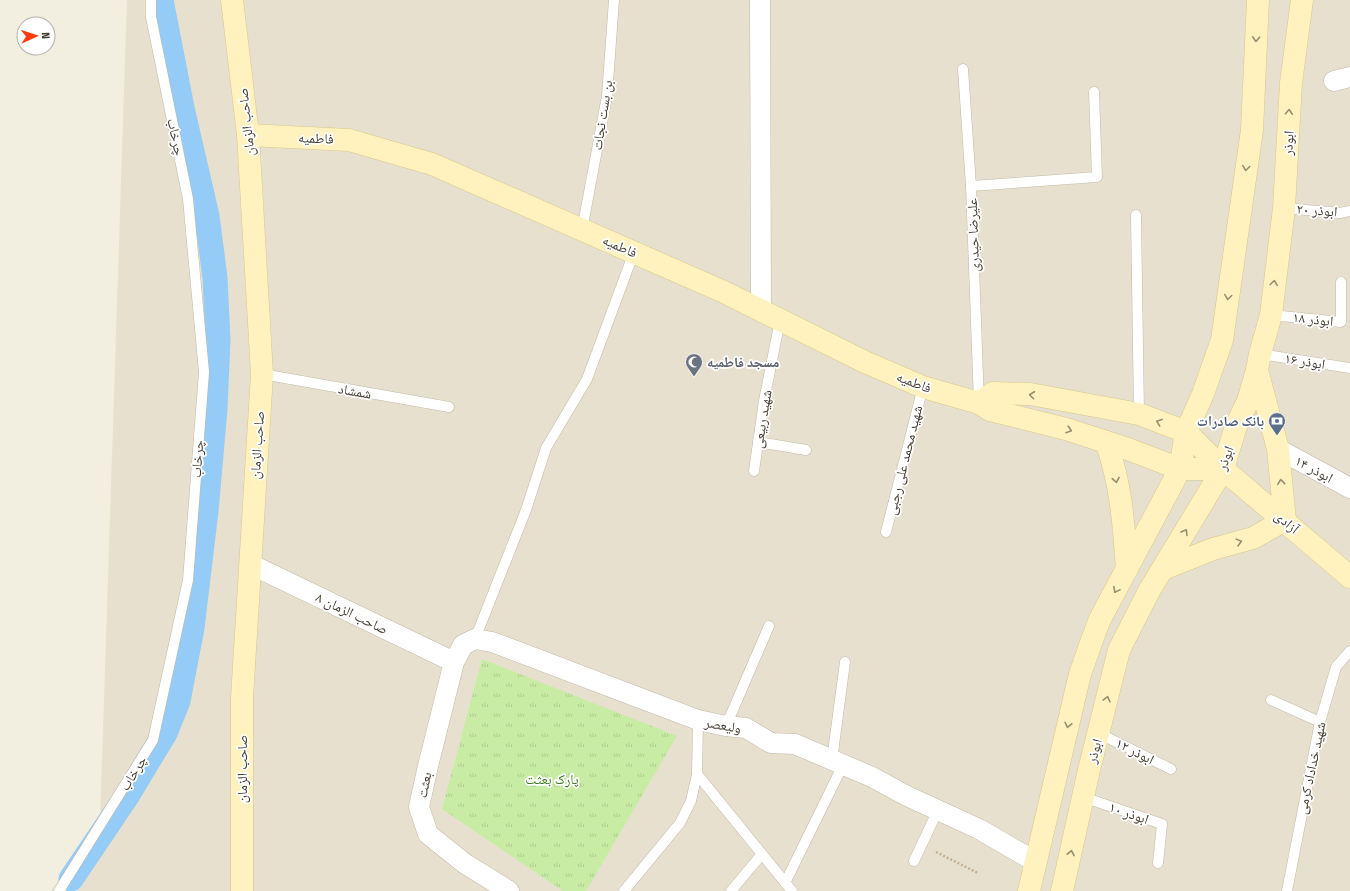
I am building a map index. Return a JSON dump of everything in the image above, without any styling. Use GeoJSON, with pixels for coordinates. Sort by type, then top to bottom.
{"type":"FeatureCollection","features":[{"type":"Feature","properties":{"kind":"street","name":"صاحب الزمان"},"geometry":{"type":"LineString","coordinates":[[232,0],[248,135],[262,374],[242,698],[242,891]]}},
{"type":"Feature","properties":{"kind":"street"},"geometry":{"type":"LineString","coordinates":[[760,0],[761,309]]}},
{"type":"Feature","properties":{"kind":"street"},"geometry":{"type":"LineString","coordinates":[[1029,891],[1080,674],[1100,619],[1180,469],[1186,432],[1203,394],[1222,340],[1252,130],[1258,0]]}},
{"type":"Feature","properties":{"kind":"street","name":"ابوذر"},"geometry":{"type":"LineString","coordinates":[[1062,891],[1098,732],[1119,650],[1149,591],[1223,469],[1236,426],[1248,401],[1259,362],[1271,315],[1284,208],[1291,83],[1302,0]]}},
{"type":"Feature","properties":{"kind":"street","name":"فاطمیه"},"geometry":{"type":"LineString","coordinates":[[248,135],[349,140],[432,164],[761,309],[865,362],[923,387],[979,403],[990,410],[1066,429],[1128,449],[1180,469]]}},
{"type":"Feature","properties":{"kind":"street"},"geometry":{"type":"LineString","coordinates":[[1163,569],[1212,549],[1253,538],[1285,520],[1278,449],[1259,362]]}},
{"type":"Feature","properties":{"kind":"street"},"geometry":{"type":"LineString","coordinates":[[979,403],[993,393],[1030,394],[1139,414],[1186,432]]}},
{"type":"Feature","properties":{"kind":"street","name":"آزادی"},"geometry":{"type":"LineString","coordinates":[[1186,432],[1223,469],[1350,576]]}},
{"type":"Feature","properties":{"kind":"street"},"geometry":{"type":"LineString","coordinates":[[1106,442],[1112,458],[1125,529],[1127,569]]}},
{"type":"Feature","properties":{"kind":"street","name":"ابوذر ۱۴"},"geometry":{"type":"LineString","coordinates":[[1278,449],[1350,488]]}},
{"type":"Feature","properties":{"kind":"street"},"geometry":{"type":"LineString","coordinates":[[1180,469],[1223,469]]}},
{"type":"Feature","properties":{"kind":"street","name":"صاحب الزمان ۸"},"geometry":{"type":"LineString","coordinates":[[250,564],[454,662]]}},
{"type":"Feature","properties":{"kind":"street"},"geometry":{"type":"LineString","coordinates":[[454,662],[463,645],[474,639]]}},
{"type":"Feature","properties":{"kind":"street","name":"ولیعصر"},"geometry":{"type":"LineString","coordinates":[[474,639],[492,642],[698,720],[726,726],[746,728],[771,743],[795,744],[872,777],[907,796],[979,829],[1036,862]]}},
{"type":"Feature","properties":{"kind":"street"},"geometry":{"type":"LineString","coordinates":[[1092,640],[1119,650]]}},
{"type":"Feature","properties":{"kind":"street","name":"بعثت"},"geometry":{"type":"LineString","coordinates":[[454,662],[419,807],[428,834],[464,863],[509,891]]}},
{"type":"Feature","properties":{"kind":"lane","name":"چرخاب"},"geometry":{"type":"LineString","coordinates":[[59,891],[154,740],[188,580],[204,372],[188,199],[151,18],[151,0]]}},
{"type":"Feature","properties":{"kind":"lane","name":"بن بست نجات"},"geometry":{"type":"LineString","coordinates":[[582,230],[607,96],[614,0]]}},
{"type":"Feature","properties":{"kind":"lane","name":"علیرضا حیدری"},"geometry":{"type":"LineString","coordinates":[[963,69],[971,186],[979,403]]}},
{"type":"Feature","properties":{"kind":"lane"},"geometry":{"type":"LineString","coordinates":[[971,186],[1097,177],[1094,92]]}},
{"type":"Feature","properties":{"kind":"lane","name":"ابوذر ۲۰"},"geometry":{"type":"LineString","coordinates":[[1284,208],[1340,213],[1350,211]]}},
{"type":"Feature","properties":{"kind":"lane"},"geometry":{"type":"LineString","coordinates":[[1136,215],[1139,414]]}},
{"type":"Feature","properties":{"kind":"lane"},"geometry":{"type":"LineString","coordinates":[[474,639],[526,510],[546,448],[587,378],[634,252]]}},
{"type":"Feature","properties":{"kind":"lane","name":"ابوذر ۱۸"},"geometry":{"type":"LineString","coordinates":[[1271,315],[1340,322],[1341,282]]}},
{"type":"Feature","properties":{"kind":"lane","name":"شهید ربیعی"},"geometry":{"type":"LineString","coordinates":[[754,471],[780,320]]}},
{"type":"Feature","properties":{"kind":"lane","name":"ابوذر ۱۶"},"geometry":{"type":"LineString","coordinates":[[1259,362],[1350,368]]}},
{"type":"Feature","properties":{"kind":"lane","name":"شمشاد"},"geometry":{"type":"LineString","coordinates":[[262,374],[449,407]]}},
{"type":"Feature","properties":{"kind":"lane","name":"شهید محمد علی رجبی"},"geometry":{"type":"LineString","coordinates":[[886,532],[923,387]]}},
{"type":"Feature","properties":{"kind":"lane"},"geometry":{"type":"LineString","coordinates":[[758,442],[806,450]]}},
{"type":"Feature","properties":{"kind":"lane"},"geometry":{"type":"LineString","coordinates":[[726,726],[769,626]]}},
{"type":"Feature","properties":{"kind":"lane","name":"شهید خداداد کرمی"},"geometry":{"type":"LineString","coordinates":[[1287,891],[1320,722],[1336,666],[1350,651]]}},
{"type":"Feature","properties":{"kind":"lane"},"geometry":{"type":"LineString","coordinates":[[697,774],[788,887],[838,762],[845,662]]}},
{"type":"Feature","properties":{"kind":"lane"},"geometry":{"type":"LineString","coordinates":[[1271,700],[1320,722]]}},
{"type":"Feature","properties":{"kind":"lane"},"geometry":{"type":"LineString","coordinates":[[624,891],[680,823],[691,801],[697,774],[698,720]]}},
{"type":"Feature","properties":{"kind":"lane","name":"ابوذر ۱۲"},"geometry":{"type":"LineString","coordinates":[[1098,732],[1171,769]]}},
{"type":"Feature","properties":{"kind":"lane","name":"ابوذر ۱۰"},"geometry":{"type":"LineString","coordinates":[[1083,797],[1162,824],[1158,862]]}},
{"type":"Feature","properties":{"kind":"lane"},"geometry":{"type":"LineString","coordinates":[[914,861],[938,810]]}},
{"type":"Feature","properties":{"kind":"lane"},"geometry":{"type":"LineString","coordinates":[[731,891],[762,854]]}},
{"type":"Feature","properties":{"kind":"path"},"geometry":{"type":"LineString","coordinates":[[922,845],[978,873]]}},
{"type":"Feature","properties":{"kind":"shaded area"},"geometry":{"type":"Polygon","coordinates":[[[127,0],[1350,0],[1350,891],[51,891],[100,821],[127,0]]]}},
{"type":"Feature","properties":{"kind":"green space","name":"پارک بعثت"},"geometry":{"type":"Polygon","coordinates":[[[482,659],[677,736],[586,891],[563,891],[442,809],[482,659]]]}},
{"type":"Feature","properties":{"kind":"waterway"},"geometry":{"type":"LineString","coordinates":[[71,879],[127,796],[165,733],[178,701],[192,628],[206,511],[215,409],[218,340],[215,278],[207,216],[182,108],[161,0]]}},
{"type":"Feature","properties":{"kind":"place","name":"مسجد فاطمیه"},"geometry":{"type":"Point","coordinates":[694,377]}},
{"type":"Feature","properties":{"kind":"place","name":"بانک صادرات"},"geometry":{"type":"Point","coordinates":[1277,436]}}]}
